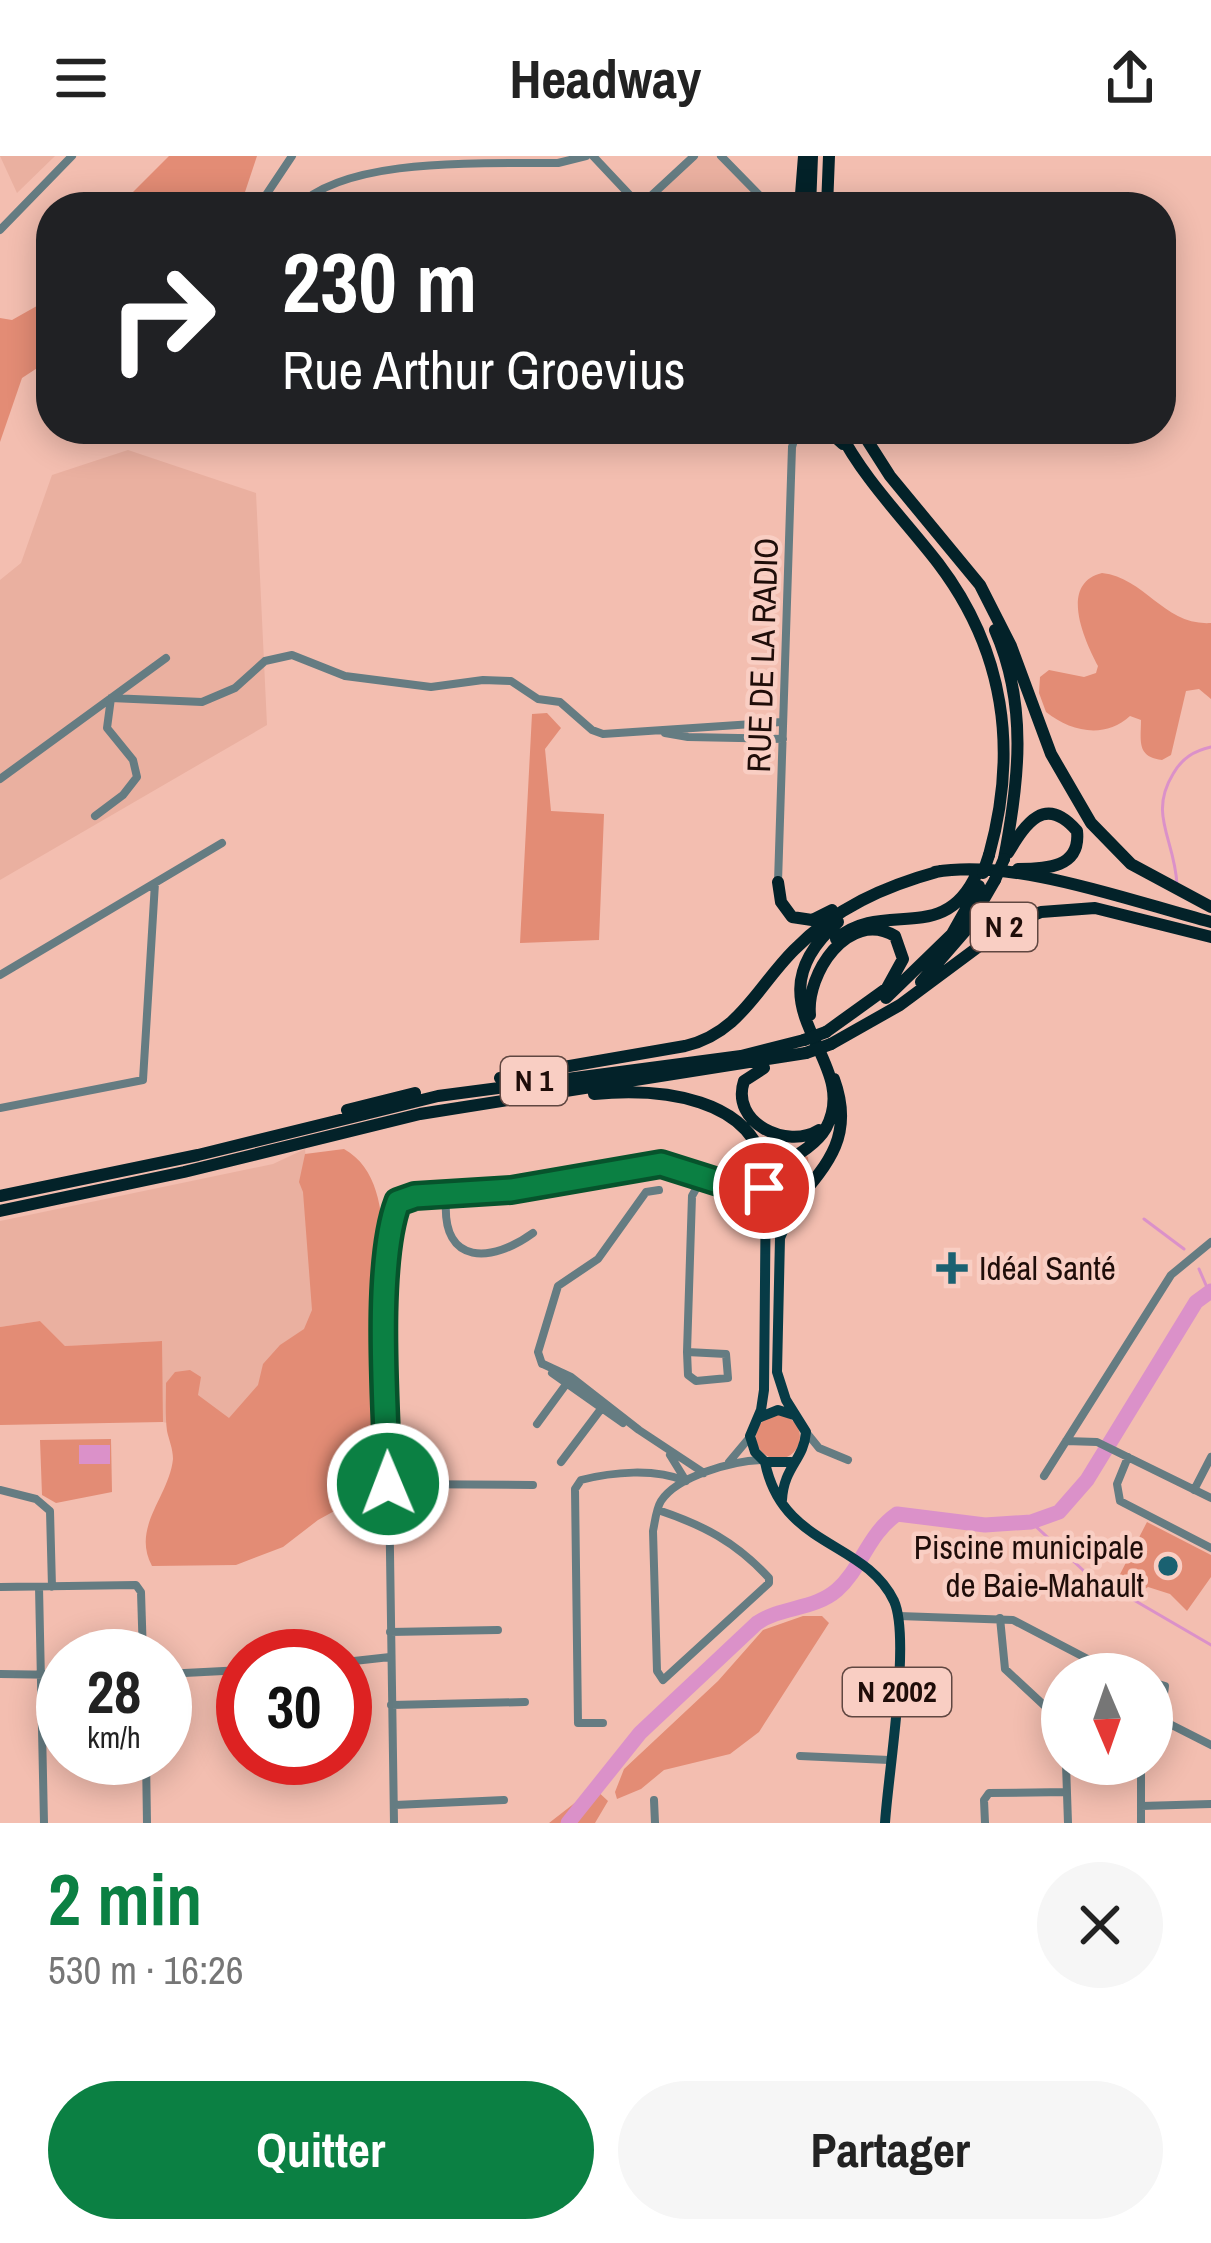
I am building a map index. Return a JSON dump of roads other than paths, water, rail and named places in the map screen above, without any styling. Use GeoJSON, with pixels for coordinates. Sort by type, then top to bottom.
{"type":"FeatureCollection","features":[{"type":"Feature","properties":{"kind":"highway"},"geometry":{"type":"LineString","coordinates":[[802,192],[808,156]]}},
{"type":"Feature","properties":{"kind":"highway"},"geometry":{"type":"LineString","coordinates":[[808,156],[809,192]]}},
{"type":"Feature","properties":{"kind":"highway"},"geometry":{"type":"LineString","coordinates":[[828,192],[829,156]]}},
{"type":"Feature","properties":{"kind":"highway"},"geometry":{"type":"LineString","coordinates":[[842,444],[848,449]]}},
{"type":"Feature","properties":{"kind":"highway","name":"N 1"},"geometry":{"type":"LineString","coordinates":[[829,1038],[919,970],[961,921],[991,871],[986,855],[997,824],[1005,742],[1000,694],[988,653],[951,582],[846,444]]}},
{"type":"Feature","properties":{"kind":"highway","name":"N 1"},"geometry":{"type":"LineString","coordinates":[[0,1211],[184,1172],[388,1120],[805,1047],[879,1018],[912,991],[955,946],[991,871],[1018,782],[1016,708],[1001,644],[963,567],[870,444]]}},
{"type":"Feature","properties":{"kind":"highway"},"geometry":{"type":"LineString","coordinates":[[963,567],[995,612],[1051,754],[1091,823],[1131,864],[1211,907]]}},
{"type":"Feature","properties":{"kind":"highway"},"geometry":{"type":"LineString","coordinates":[[804,1013],[809,974],[836,939],[856,925],[922,919],[947,911],[991,871],[1027,824],[1043,814],[1058,815],[1077,831],[1073,855],[1058,866],[991,871]]}},
{"type":"Feature","properties":{"kind":"highway","name":"N 2"},"geometry":{"type":"LineString","coordinates":[[940,872],[991,871],[1211,922]]}},
{"type":"Feature","properties":{"kind":"highway"},"geometry":{"type":"LineString","coordinates":[[778,882],[786,912],[806,920],[884,884],[940,872]]}},
{"type":"Feature","properties":{"kind":"highway"},"geometry":{"type":"LineString","coordinates":[[481,1104],[619,1092],[701,1103],[728,1113],[751,1132],[762,1151],[766,1174],[823,1132],[832,1109],[804,1013],[800,973],[807,957],[830,929],[886,891],[940,872]]}},
{"type":"Feature","properties":{"kind":"highway"},"geometry":{"type":"LineString","coordinates":[[266,1137],[398,1096],[705,1040],[743,1013],[789,955],[821,926],[873,893],[940,872]]}},
{"type":"Feature","properties":{"kind":"highway","name":"N 2"},"geometry":{"type":"LineString","coordinates":[[879,1018],[991,936],[1041,911],[1095,908],[1211,937]]}},
{"type":"Feature","properties":{"kind":"highway"},"geometry":{"type":"LineString","coordinates":[[795,1203],[832,1154],[843,1122],[841,1097],[810,1015],[814,979],[827,956],[853,936],[878,930],[891,933],[903,953],[894,980],[829,1038]]}},
{"type":"Feature","properties":{"kind":"highway"},"geometry":{"type":"LineString","coordinates":[[795,1203],[814,1167],[813,1157],[806,1148],[757,1123],[744,1109],[740,1091],[757,1070],[805,1047]]}},
{"type":"Feature","properties":{"kind":"highway","name":"N 1"},"geometry":{"type":"LineString","coordinates":[[0,1196],[152,1166],[454,1094],[805,1047]]}},
{"type":"Feature","properties":{"kind":"highway"},"geometry":{"type":"LineString","coordinates":[[776,1134],[809,1137],[828,1121]]}},
{"type":"Feature","properties":{"kind":"main road"},"geometry":{"type":"LineString","coordinates":[[767,1269],[773,1192],[790,1158]]}},
{"type":"Feature","properties":{"kind":"main road"},"geometry":{"type":"LineString","coordinates":[[766,1174],[764,1390],[750,1436],[753,1448],[793,1520],[868,1571],[886,1588],[899,1616]]}},
{"type":"Feature","properties":{"kind":"main road"},"geometry":{"type":"LineString","coordinates":[[782,1503],[783,1481],[803,1449],[806,1432],[781,1388],[777,1362],[780,1238],[795,1203]]}},
{"type":"Feature","properties":{"kind":"main road"},"geometry":{"type":"LineString","coordinates":[[757,1420],[778,1410],[794,1414]]}},
{"type":"Feature","properties":{"kind":"main road"},"geometry":{"type":"LineString","coordinates":[[764,1461],[791,1462]]}},
{"type":"Feature","properties":{"kind":"main road","name":"N 2002"},"geometry":{"type":"LineString","coordinates":[[885,1823],[900,1664],[899,1616]]}},
{"type":"Feature","properties":{"kind":"street"},"geometry":{"type":"LineString","coordinates":[[37,192],[72,156]]}},
{"type":"Feature","properties":{"kind":"street"},"geometry":{"type":"LineString","coordinates":[[268,192],[292,156]]}},
{"type":"Feature","properties":{"kind":"street"},"geometry":{"type":"LineString","coordinates":[[314,192],[365,169],[557,163],[589,156],[626,192]]}},
{"type":"Feature","properties":{"kind":"street"},"geometry":{"type":"LineString","coordinates":[[655,192],[694,156]]}},
{"type":"Feature","properties":{"kind":"street"},"geometry":{"type":"LineString","coordinates":[[721,156],[756,192]]}},
{"type":"Feature","properties":{"kind":"street"},"geometry":{"type":"LineString","coordinates":[[0,230],[36,193]]}},
{"type":"Feature","properties":{"kind":"street","name":"RUE DE LA RADIO"},"geometry":{"type":"LineString","coordinates":[[778,882],[793,444]]}},
{"type":"Feature","properties":{"kind":"street"},"geometry":{"type":"LineString","coordinates":[[111,698],[202,702],[235,688],[265,661],[292,656],[345,676],[431,687],[511,681],[538,699],[560,702],[603,734],[782,722]]}},
{"type":"Feature","properties":{"kind":"street"},"geometry":{"type":"LineString","coordinates":[[0,779],[166,658]]}},
{"type":"Feature","properties":{"kind":"street"},"geometry":{"type":"LineString","coordinates":[[94,816],[123,795],[137,777],[133,760],[107,728],[111,698]]}},
{"type":"Feature","properties":{"kind":"street"},"geometry":{"type":"LineString","coordinates":[[652,730],[688,737],[783,739]]}},
{"type":"Feature","properties":{"kind":"street"},"geometry":{"type":"LineString","coordinates":[[0,975],[221,843]]}},
{"type":"Feature","properties":{"kind":"street"},"geometry":{"type":"LineString","coordinates":[[0,1108],[143,1080],[155,883]]}},
{"type":"Feature","properties":{"kind":"street"},"geometry":{"type":"LineString","coordinates":[[394,1823],[386,1284],[397,1205],[403,1199],[511,1190],[661,1164],[702,1178],[767,1190]]}},
{"type":"Feature","properties":{"kind":"street"},"geometry":{"type":"LineString","coordinates":[[740,1185],[766,1174]]}},
{"type":"Feature","properties":{"kind":"street"},"geometry":{"type":"LineString","coordinates":[[687,1352],[726,1354],[728,1378],[690,1378],[687,1352],[692,1196],[702,1178]]}},
{"type":"Feature","properties":{"kind":"street"},"geometry":{"type":"LineString","coordinates":[[659,1190],[646,1192],[598,1259],[558,1286],[538,1352],[542,1364],[675,1459],[686,1481]]}},
{"type":"Feature","properties":{"kind":"street"},"geometry":{"type":"LineString","coordinates":[[455,1195],[446,1201],[445,1217],[451,1236],[461,1247],[481,1254],[500,1253],[532,1233]]}},
{"type":"Feature","properties":{"kind":"street"},"geometry":{"type":"LineString","coordinates":[[1044,1476],[1172,1275],[1211,1242]]}},
{"type":"Feature","properties":{"kind":"street"},"geometry":{"type":"LineString","coordinates":[[537,1424],[569,1381]]}},
{"type":"Feature","properties":{"kind":"street"},"geometry":{"type":"LineString","coordinates":[[561,1462],[603,1406]]}},
{"type":"Feature","properties":{"kind":"street"},"geometry":{"type":"LineString","coordinates":[[603,1406],[705,1473]]}},
{"type":"Feature","properties":{"kind":"street"},"geometry":{"type":"LineString","coordinates":[[806,1432],[819,1448],[848,1460]]}},
{"type":"Feature","properties":{"kind":"street"},"geometry":{"type":"LineString","coordinates":[[727,1463],[750,1436]]}},
{"type":"Feature","properties":{"kind":"street"},"geometry":{"type":"LineString","coordinates":[[1064,1442],[1086,1438],[1097,1442],[1211,1498]]}},
{"type":"Feature","properties":{"kind":"street"},"geometry":{"type":"LineString","coordinates":[[1128,1457],[1117,1484],[1120,1501],[1211,1548]]}},
{"type":"Feature","properties":{"kind":"street"},"geometry":{"type":"LineString","coordinates":[[1194,1490],[1211,1457]]}},
{"type":"Feature","properties":{"kind":"street"},"geometry":{"type":"LineString","coordinates":[[658,1510],[735,1544],[769,1578],[769,1583],[663,1680],[657,1671],[653,1531],[658,1510],[665,1497],[686,1481],[727,1463],[764,1461]]}},
{"type":"Feature","properties":{"kind":"street"},"geometry":{"type":"LineString","coordinates":[[604,1723],[578,1724],[575,1489],[581,1480],[609,1475],[651,1473],[686,1481]]}},
{"type":"Feature","properties":{"kind":"street"},"geometry":{"type":"LineString","coordinates":[[388,1484],[532,1485]]}},
{"type":"Feature","properties":{"kind":"street"},"geometry":{"type":"LineString","coordinates":[[0,1490],[36,1498],[50,1511],[52,1587]]}},
{"type":"Feature","properties":{"kind":"street"},"geometry":{"type":"LineString","coordinates":[[0,1587],[140,1588],[141,1629]]}},
{"type":"Feature","properties":{"kind":"street"},"geometry":{"type":"LineString","coordinates":[[39,1587],[40,1629]]}},
{"type":"Feature","properties":{"kind":"street"},"geometry":{"type":"LineString","coordinates":[[899,1616],[1000,1618],[1024,1624],[1077,1653]]}},
{"type":"Feature","properties":{"kind":"street"},"geometry":{"type":"LineString","coordinates":[[1000,1618],[1005,1669],[1041,1702]]}},
{"type":"Feature","properties":{"kind":"street"},"geometry":{"type":"LineString","coordinates":[[390,1632],[498,1630]]}},
{"type":"Feature","properties":{"kind":"street"},"geometry":{"type":"LineString","coordinates":[[372,1659],[391,1657]]}},
{"type":"Feature","properties":{"kind":"street"},"geometry":{"type":"LineString","coordinates":[[0,1674],[36,1674]]}},
{"type":"Feature","properties":{"kind":"street"},"geometry":{"type":"LineString","coordinates":[[392,1705],[525,1702]]}},
{"type":"Feature","properties":{"kind":"street"},"geometry":{"type":"LineString","coordinates":[[1173,1725],[1211,1744]]}},
{"type":"Feature","properties":{"kind":"street"},"geometry":{"type":"LineString","coordinates":[[800,1756],[889,1760]]}},
{"type":"Feature","properties":{"kind":"street"},"geometry":{"type":"LineString","coordinates":[[43,1785],[44,1823]]}},
{"type":"Feature","properties":{"kind":"street"},"geometry":{"type":"LineString","coordinates":[[147,1785],[148,1823]]}},
{"type":"Feature","properties":{"kind":"street"},"geometry":{"type":"LineString","coordinates":[[1067,1785],[1068,1823]]}},
{"type":"Feature","properties":{"kind":"street"},"geometry":{"type":"LineString","coordinates":[[1141,1785],[1141,1823]]}},
{"type":"Feature","properties":{"kind":"street"},"geometry":{"type":"LineString","coordinates":[[985,1823],[984,1799],[989,1793],[1067,1792]]}},
{"type":"Feature","properties":{"kind":"street"},"geometry":{"type":"LineString","coordinates":[[395,1805],[504,1800]]}},
{"type":"Feature","properties":{"kind":"street"},"geometry":{"type":"LineString","coordinates":[[654,1800],[655,1823]]}},
{"type":"Feature","properties":{"kind":"street"},"geometry":{"type":"LineString","coordinates":[[1141,1806],[1211,1804]]}},
{"type":"Feature","properties":{"kind":"waterway"},"geometry":{"type":"LineString","coordinates":[[1177,885],[1163,815],[1166,789],[1184,759],[1211,747]]}},
{"type":"Feature","properties":{"kind":"waterway"},"geometry":{"type":"LineString","coordinates":[[1144,1219],[1184,1249]]}},
{"type":"Feature","properties":{"kind":"waterway"},"geometry":{"type":"LineString","coordinates":[[1199,1269],[1209,1292]]}},
{"type":"Feature","properties":{"kind":"waterway"},"geometry":{"type":"LineString","coordinates":[[568,1823],[640,1733],[757,1623],[837,1590],[878,1532],[897,1514],[985,1525],[1031,1522],[1059,1512],[1087,1480],[1196,1302],[1211,1291]]}},
{"type":"Feature","properties":{"kind":"waterway"},"geometry":{"type":"LineString","coordinates":[[1031,1522],[1084,1571],[1211,1645]]}},
{"type":"Feature","properties":{"kind":"place","name":"Idéal Santé"},"geometry":{"type":"Point","coordinates":[952,1268]}},
{"type":"Feature","properties":{"kind":"place","name":"Piscine municipale de Baie-Mahault"},"geometry":{"type":"Point","coordinates":[1168,1566]}}]}
